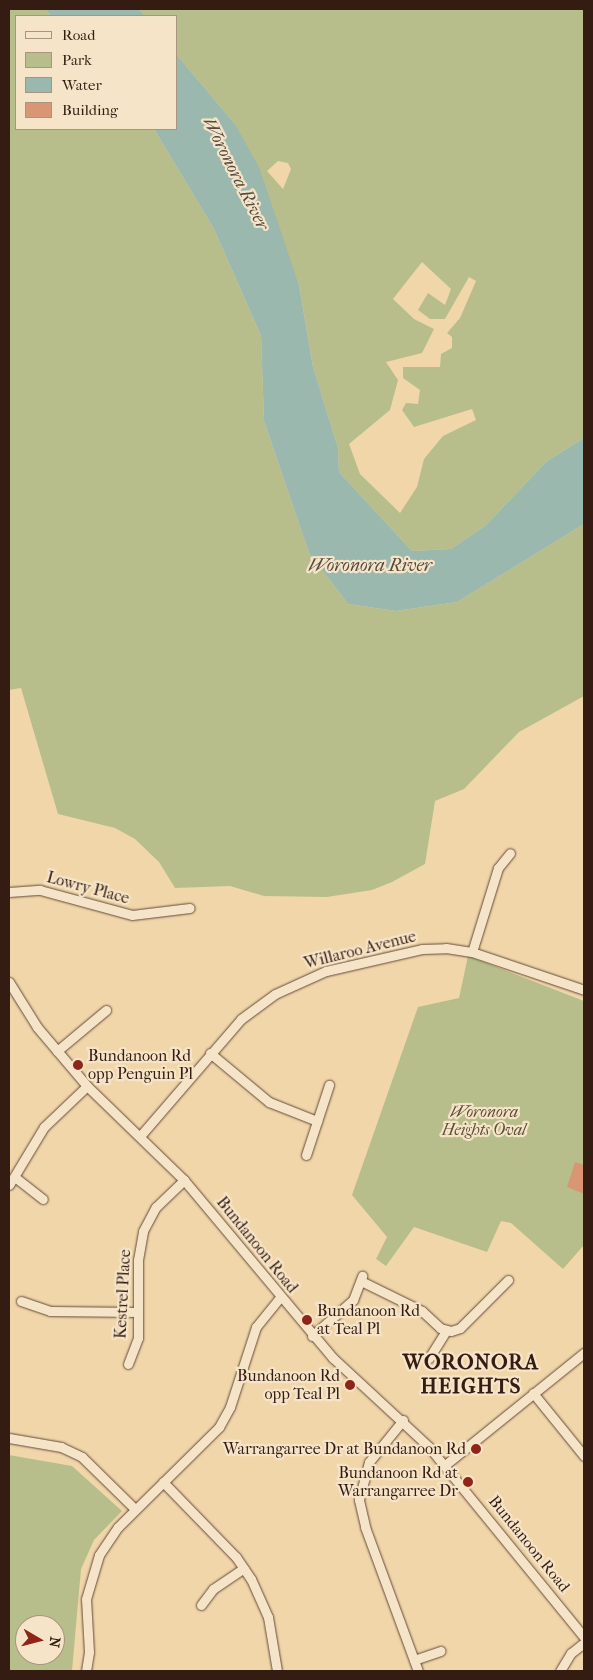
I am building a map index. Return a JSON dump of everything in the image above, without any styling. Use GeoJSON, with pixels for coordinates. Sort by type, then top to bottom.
{"type":"FeatureCollection","features":[{"type":"Feature","properties":{"kind":"street"},"geometry":{"type":"LineString","coordinates":[[472,952],[498,868],[510,853]]}},
{"type":"Feature","properties":{"kind":"street","name":"Lowry Place"},"geometry":{"type":"LineString","coordinates":[[9,892],[40,890],[132,915],[190,908]]}},
{"type":"Feature","properties":{"kind":"street","name":"Willaroo Avenue"},"geometry":{"type":"LineString","coordinates":[[141,1135],[210,1053],[251,1010],[313,975],[422,949],[472,952],[584,990]]}},
{"type":"Feature","properties":{"kind":"street","name":"Bundanoon Road"},"geometry":{"type":"LineString","coordinates":[[9,982],[57,1051],[87,1086],[141,1135],[184,1180],[312,1336],[403,1420],[445,1465],[584,1637]]}},
{"type":"Feature","properties":{"kind":"street"},"geometry":{"type":"LineString","coordinates":[[57,1051],[106,1010]]}},
{"type":"Feature","properties":{"kind":"street"},"geometry":{"type":"LineString","coordinates":[[210,1053],[269,1102],[316,1121]]}},
{"type":"Feature","properties":{"kind":"street"},"geometry":{"type":"LineString","coordinates":[[306,1155],[329,1085]]}},
{"type":"Feature","properties":{"kind":"street"},"geometry":{"type":"LineString","coordinates":[[9,1184],[16,1178],[40,1132],[87,1086]]}},
{"type":"Feature","properties":{"kind":"street"},"geometry":{"type":"LineString","coordinates":[[16,1178],[43,1199]]}},
{"type":"Feature","properties":{"kind":"street","name":"Kestrel Place"},"geometry":{"type":"LineString","coordinates":[[128,1364],[138,1338],[138,1260],[143,1231],[156,1207],[184,1180]]}},
{"type":"Feature","properties":{"kind":"street"},"geometry":{"type":"LineString","coordinates":[[312,1336],[352,1300],[362,1279],[422,1311],[446,1330],[460,1328],[508,1280]]}},
{"type":"Feature","properties":{"kind":"street"},"geometry":{"type":"LineString","coordinates":[[86,1671],[89,1652],[86,1600],[91,1575],[108,1538],[219,1427],[230,1407],[256,1327],[280,1297]]}},
{"type":"Feature","properties":{"kind":"street"},"geometry":{"type":"LineString","coordinates":[[20,1301],[50,1311],[138,1312]]}},
{"type":"Feature","properties":{"kind":"street"},"geometry":{"type":"LineString","coordinates":[[428,1358],[446,1330]]}},
{"type":"Feature","properties":{"kind":"street"},"geometry":{"type":"LineString","coordinates":[[445,1465],[584,1353]]}},
{"type":"Feature","properties":{"kind":"street"},"geometry":{"type":"LineString","coordinates":[[533,1393],[584,1456]]}},
{"type":"Feature","properties":{"kind":"street"},"geometry":{"type":"LineString","coordinates":[[403,1420],[369,1462],[359,1500],[365,1527],[418,1671]]}},
{"type":"Feature","properties":{"kind":"street"},"geometry":{"type":"LineString","coordinates":[[9,1438],[61,1447],[82,1457],[135,1509]]}},
{"type":"Feature","properties":{"kind":"street"},"geometry":{"type":"LineString","coordinates":[[163,1482],[244,1568],[268,1618],[277,1671]]}},
{"type":"Feature","properties":{"kind":"street"},"geometry":{"type":"LineString","coordinates":[[201,1605],[214,1589],[244,1568]]}},
{"type":"Feature","properties":{"kind":"street"},"geometry":{"type":"LineString","coordinates":[[560,1671],[570,1653],[584,1643]]}},
{"type":"Feature","properties":{"kind":"street"},"geometry":{"type":"LineString","coordinates":[[414,1660],[440,1651]]}},
{"type":"Feature","properties":{"kind":"green space"},"geometry":{"type":"Polygon","coordinates":[[[9,9],[45,9],[50,15],[15,15],[15,130],[155,130],[214,229],[261,336],[264,421],[309,553],[348,604],[396,611],[457,602],[584,524],[584,696],[519,732],[464,789],[435,801],[425,864],[392,882],[372,890],[327,897],[264,896],[230,886],[175,888],[159,862],[135,839],[115,828],[58,814],[21,688],[9,690],[9,9]]]}},
{"type":"Feature","properties":{"kind":"green space"},"geometry":{"type":"Polygon","coordinates":[[[139,9],[584,9],[584,438],[547,461],[486,525],[451,549],[412,551],[339,472],[338,448],[313,367],[299,285],[235,124],[178,56],[178,15],[144,15],[139,9]],[[278,161],[267,171],[283,189],[291,169],[288,163],[278,161]],[[422,262],[393,299],[414,319],[434,329],[422,353],[386,362],[398,380],[390,410],[349,444],[360,474],[400,513],[417,487],[424,459],[443,436],[476,420],[472,409],[414,427],[402,410],[406,403],[418,404],[420,390],[403,378],[403,367],[440,367],[441,354],[452,348],[452,337],[447,333],[460,318],[476,281],[469,277],[445,319],[430,319],[418,310],[428,293],[445,305],[451,289],[422,262]]]}},
{"type":"Feature","properties":{"kind":"green space","name":"Woronora Heights Oval"},"geometry":{"type":"Polygon","coordinates":[[[468,956],[584,1001],[584,1245],[563,1269],[511,1223],[501,1221],[487,1252],[414,1227],[386,1266],[376,1259],[387,1237],[352,1195],[418,1007],[459,998],[468,956]]]}},
{"type":"Feature","properties":{"kind":"green space"},"geometry":{"type":"Polygon","coordinates":[[[9,1455],[72,1466],[122,1511],[94,1540],[81,1569],[72,1671],[9,1671],[9,1455]]]}},
{"type":"Feature","properties":{"kind":"water"},"geometry":{"type":"Polygon","coordinates":[[[45,9],[139,9],[144,15],[50,15],[45,9]]]}},
{"type":"Feature","properties":{"kind":"water","name":"Woronora River"},"geometry":{"type":"Polygon","coordinates":[[[178,56],[235,124],[259,167],[299,285],[313,367],[338,448],[339,472],[412,551],[451,549],[486,525],[547,461],[584,438],[584,524],[457,602],[396,611],[348,604],[309,553],[264,421],[261,336],[214,229],[155,130],[178,130],[178,56]]]}},
{"type":"Feature","properties":{"kind":"building"},"geometry":{"type":"Polygon","coordinates":[[[575,1162],[584,1165],[584,1194],[567,1187],[575,1162]]]}},
{"type":"Feature","properties":{"kind":"place","name":"Bundanoon Rd opp Penguin Pl"},"geometry":{"type":"Point","coordinates":[78,1065]}},
{"type":"Feature","properties":{"kind":"place","name":"Bundanoon Rd at Teal Pl"},"geometry":{"type":"Point","coordinates":[307,1320]}},
{"type":"Feature","properties":{"kind":"place","name":"Bundanoon Rd opp Teal Pl"},"geometry":{"type":"Point","coordinates":[350,1385]}},
{"type":"Feature","properties":{"kind":"place","name":"Warrangarree Dr at Bundanoon Rd"},"geometry":{"type":"Point","coordinates":[476,1449]}},
{"type":"Feature","properties":{"kind":"place","name":"Bundanoon Rd at Warrangarree Dr"},"geometry":{"type":"Point","coordinates":[468,1482]}},
{"type":"Feature","properties":{"kind":"district","name":"WORONORA HEIGHTS"},"geometry":{"type":"Point","coordinates":[471,1374]}}]}
